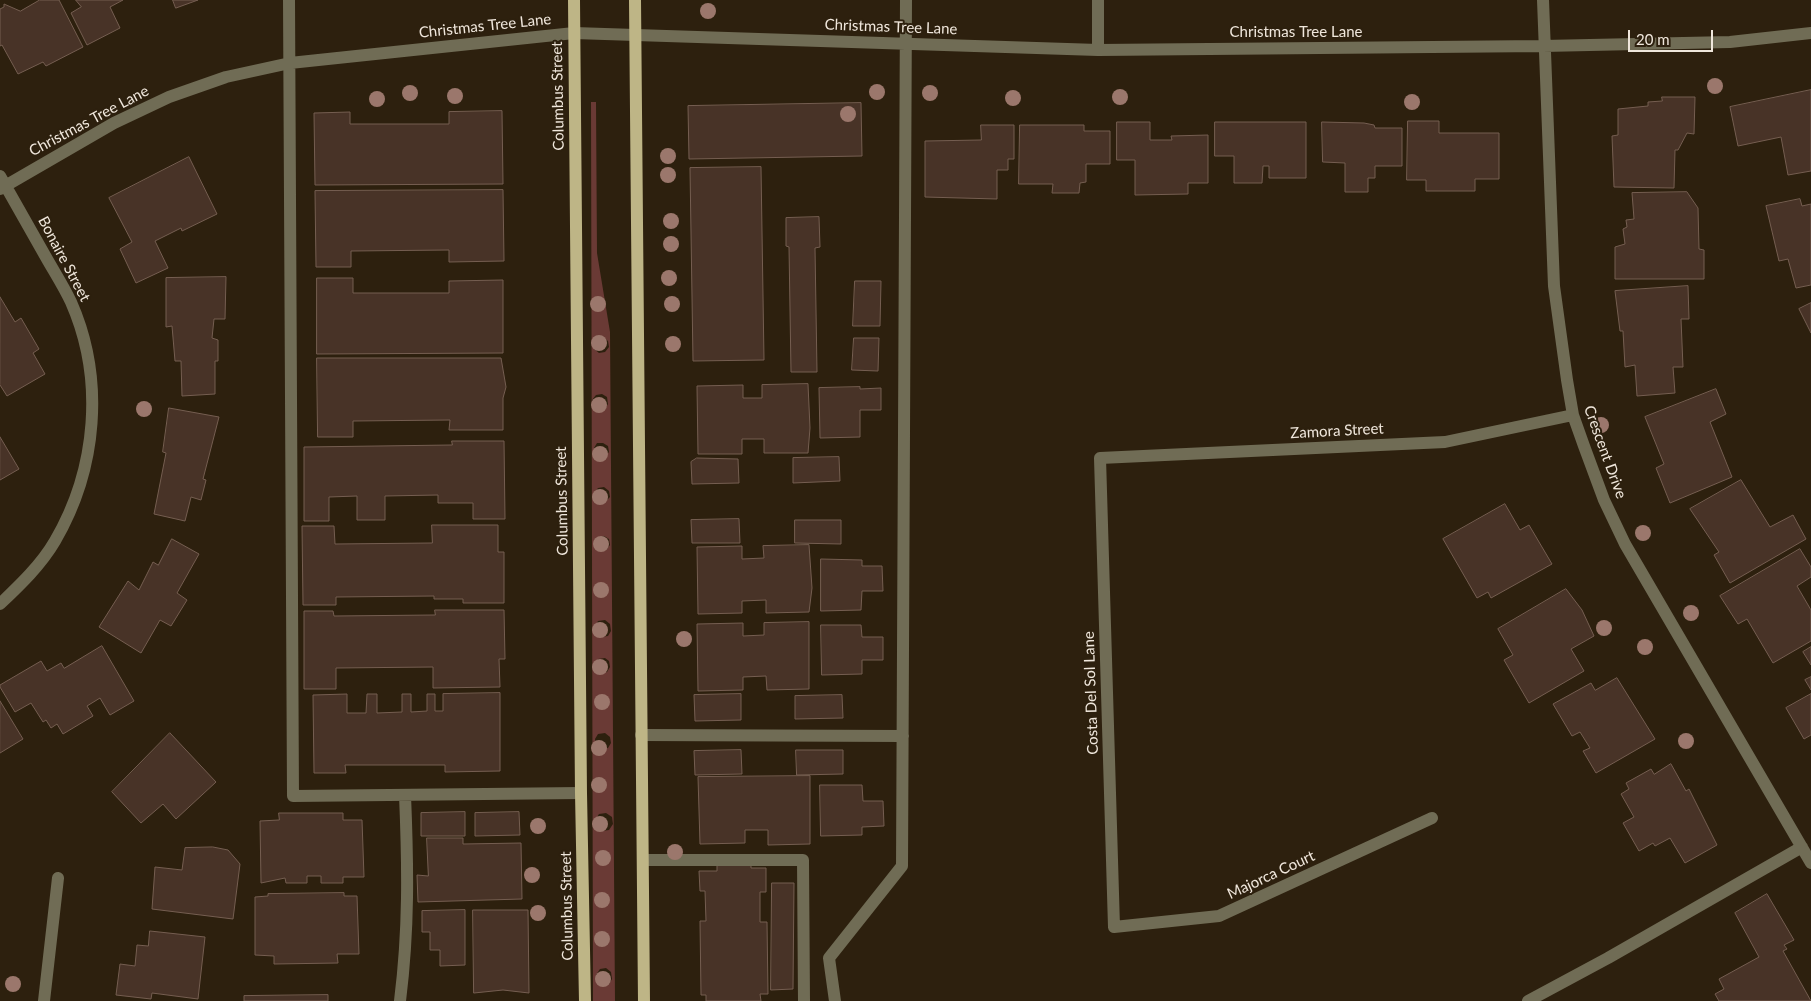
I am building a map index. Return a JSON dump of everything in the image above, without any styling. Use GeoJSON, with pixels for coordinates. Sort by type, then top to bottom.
{"type":"FeatureCollection","features":[{"type":"Feature","properties":{"kind":"main road","name":"Columbus Street"},"geometry":{"type":"LineString","coordinates":[[574,0],[581,793],[585,1001]]}},
{"type":"Feature","properties":{"kind":"main road"},"geometry":{"type":"LineString","coordinates":[[635,0],[644,1001]]}},
{"type":"Feature","properties":{"kind":"street"},"geometry":{"type":"LineString","coordinates":[[289,0],[293,796],[581,793]]}},
{"type":"Feature","properties":{"kind":"street"},"geometry":{"type":"LineString","coordinates":[[834,1001],[829,958],[902,866],[906,0]]}},
{"type":"Feature","properties":{"kind":"street"},"geometry":{"type":"LineString","coordinates":[[1098,0],[1098,50]]}},
{"type":"Feature","properties":{"kind":"street","name":"Crescent Drive"},"geometry":{"type":"LineString","coordinates":[[1543,0],[1543,46],[1554,286],[1573,415],[1604,500],[1625,544],[1811,863]]}},
{"type":"Feature","properties":{"kind":"street","name":"Christmas Tree Lane"},"geometry":{"type":"LineString","coordinates":[[2,184],[114,123],[169,97],[226,78],[290,63],[574,33],[1098,50],[1543,46],[1730,42],[1811,33]]}},
{"type":"Feature","properties":{"kind":"street","name":"Bonaire Street"},"geometry":{"type":"LineString","coordinates":[[0,604],[27,578],[54,542],[75,503],[86,464],[92,420],[92,388],[86,344],[71,301],[2,184]]}},
{"type":"Feature","properties":{"kind":"street","name":"Zamora Street"},"geometry":{"type":"LineString","coordinates":[[1100,458],[1445,442],[1573,415]]}},
{"type":"Feature","properties":{"kind":"street","name":"Costa Del Sol Lane"},"geometry":{"type":"LineString","coordinates":[[1100,458],[1114,927]]}},
{"type":"Feature","properties":{"kind":"street"},"geometry":{"type":"LineString","coordinates":[[641,735],[903,736]]}},
{"type":"Feature","properties":{"kind":"street"},"geometry":{"type":"LineString","coordinates":[[400,1001],[407,946],[408,886],[405,795]]}},
{"type":"Feature","properties":{"kind":"street","name":"Majorca Court"},"geometry":{"type":"LineString","coordinates":[[1114,927],[1219,916],[1432,818]]}},
{"type":"Feature","properties":{"kind":"street"},"geometry":{"type":"LineString","coordinates":[[1528,1001],[1608,958],[1802,847]]}},
{"type":"Feature","properties":{"kind":"street"},"geometry":{"type":"LineString","coordinates":[[642,860],[803,860],[804,1001]]}},
{"type":"Feature","properties":{"kind":"street"},"geometry":{"type":"LineString","coordinates":[[44,1001],[58,878]]}},
{"type":"Feature","properties":{"kind":"shaded area"},"geometry":{"type":"Polygon","coordinates":[[[591,102],[596,102],[597,253],[610,332],[615,1001],[593,1001],[591,102]],[[603,337],[593,343],[594,349],[599,353],[605,352],[609,347],[608,341],[603,337]],[[602,394],[596,395],[592,400],[593,406],[598,410],[605,409],[608,404],[607,397],[602,394]],[[597,443],[594,448],[595,454],[600,458],[605,457],[609,452],[608,446],[603,443],[597,443]],[[604,487],[598,488],[594,493],[600,503],[606,501],[610,497],[609,491],[604,487]],[[604,536],[599,537],[595,542],[596,548],[601,551],[606,550],[610,545],[609,539],[604,536]],[[605,620],[598,621],[594,627],[595,633],[601,637],[608,636],[611,631],[610,624],[605,620]],[[605,658],[598,659],[595,664],[596,670],[601,673],[607,672],[610,667],[609,661],[605,658]],[[605,733],[598,734],[595,739],[596,746],[601,749],[608,748],[611,743],[610,737],[605,733]],[[606,813],[599,814],[595,820],[596,827],[602,831],[609,830],[613,824],[612,817],[606,813]],[[606,968],[600,969],[596,975],[597,981],[602,985],[609,984],[612,979],[611,972],[606,968]]]}},
{"type":"Feature","properties":{"kind":"building"},"geometry":{"type":"Polygon","coordinates":[[[40,0],[59,0],[83,47],[46,66],[43,62],[18,74],[2,45],[0,46],[0,9],[4,7],[4,4],[20,11],[40,0]]]}},
{"type":"Feature","properties":{"kind":"building"},"geometry":{"type":"Polygon","coordinates":[[[76,0],[123,0],[110,7],[120,28],[87,45],[71,13],[81,7],[76,0]]]}},
{"type":"Feature","properties":{"kind":"building"},"geometry":{"type":"Polygon","coordinates":[[[173,0],[198,0],[176,8],[173,0]]]}},
{"type":"Feature","properties":{"kind":"building"},"geometry":{"type":"Polygon","coordinates":[[[1811,90],[1811,171],[1788,175],[1781,137],[1738,146],[1730,107],[1811,90]]]}},
{"type":"Feature","properties":{"kind":"building"},"geometry":{"type":"Polygon","coordinates":[[[1662,97],[1695,97],[1694,134],[1687,133],[1678,150],[1675,150],[1674,188],[1614,187],[1612,136],[1618,135],[1618,109],[1648,106],[1648,102],[1662,101],[1662,97]]]}},
{"type":"Feature","properties":{"kind":"building"},"geometry":{"type":"Polygon","coordinates":[[[861,103],[862,156],[689,159],[688,106],[861,103]]]}},
{"type":"Feature","properties":{"kind":"building"},"geometry":{"type":"Polygon","coordinates":[[[502,111],[503,184],[315,185],[314,113],[350,112],[350,124],[449,124],[449,112],[502,111]]]}},
{"type":"Feature","properties":{"kind":"building"},"geometry":{"type":"Polygon","coordinates":[[[1408,121],[1439,121],[1439,133],[1499,133],[1499,179],[1475,179],[1475,191],[1426,191],[1426,180],[1407,180],[1408,121]]]}},
{"type":"Feature","properties":{"kind":"building"},"geometry":{"type":"Polygon","coordinates":[[[1117,122],[1150,122],[1150,140],[1172,140],[1171,136],[1208,135],[1208,183],[1188,183],[1188,194],[1135,195],[1135,160],[1117,160],[1117,122]]]}},
{"type":"Feature","properties":{"kind":"building"},"geometry":{"type":"Polygon","coordinates":[[[1215,122],[1306,122],[1306,178],[1269,178],[1269,166],[1263,166],[1262,183],[1234,183],[1234,156],[1215,156],[1215,122]]]}},
{"type":"Feature","properties":{"kind":"building"},"geometry":{"type":"Polygon","coordinates":[[[1322,122],[1364,123],[1374,125],[1375,128],[1402,128],[1402,166],[1375,166],[1375,178],[1368,178],[1368,192],[1345,192],[1345,163],[1323,162],[1322,122]]]}},
{"type":"Feature","properties":{"kind":"building"},"geometry":{"type":"Polygon","coordinates":[[[981,125],[1014,125],[1014,159],[1008,159],[1008,170],[997,170],[997,199],[925,197],[925,141],[981,140],[981,125]]]}},
{"type":"Feature","properties":{"kind":"building"},"geometry":{"type":"Polygon","coordinates":[[[1020,125],[1084,125],[1084,131],[1110,131],[1110,164],[1086,164],[1086,182],[1080,183],[1079,193],[1052,193],[1053,184],[1019,184],[1020,125]]]}},
{"type":"Feature","properties":{"kind":"building"},"geometry":{"type":"Polygon","coordinates":[[[189,157],[217,214],[182,231],[181,228],[155,241],[168,268],[136,283],[120,249],[132,242],[109,198],[189,157]]]}},
{"type":"Feature","properties":{"kind":"building"},"geometry":{"type":"Polygon","coordinates":[[[761,167],[764,360],[693,361],[690,168],[761,167]]]}},
{"type":"Feature","properties":{"kind":"building"},"geometry":{"type":"Polygon","coordinates":[[[503,190],[504,261],[449,262],[449,250],[351,251],[351,267],[316,267],[315,191],[503,190]]]}},
{"type":"Feature","properties":{"kind":"building"},"geometry":{"type":"Polygon","coordinates":[[[1687,192],[1698,208],[1699,249],[1704,250],[1704,279],[1615,279],[1615,247],[1625,244],[1623,229],[1627,227],[1626,220],[1634,219],[1632,193],[1687,192]]]}},
{"type":"Feature","properties":{"kind":"building"},"geometry":{"type":"Polygon","coordinates":[[[1800,199],[1802,206],[1811,204],[1811,285],[1796,288],[1788,259],[1779,261],[1766,206],[1800,199]]]}},
{"type":"Feature","properties":{"kind":"building"},"geometry":{"type":"Polygon","coordinates":[[[819,217],[820,247],[815,248],[817,372],[791,372],[789,247],[786,246],[786,218],[819,217]]]}},
{"type":"Feature","properties":{"kind":"building"},"geometry":{"type":"Polygon","coordinates":[[[226,277],[225,319],[214,319],[212,338],[218,340],[218,361],[215,361],[215,394],[182,396],[181,361],[175,361],[172,326],[166,327],[166,278],[226,277]]]}},
{"type":"Feature","properties":{"kind":"building"},"geometry":{"type":"Polygon","coordinates":[[[317,278],[353,278],[353,293],[449,293],[449,281],[503,280],[503,353],[317,354],[317,278]]]}},
{"type":"Feature","properties":{"kind":"building"},"geometry":{"type":"Polygon","coordinates":[[[855,281],[881,281],[880,326],[853,326],[855,281]]]}},
{"type":"Feature","properties":{"kind":"building"},"geometry":{"type":"Polygon","coordinates":[[[1688,286],[1689,319],[1681,319],[1683,367],[1673,367],[1675,393],[1637,396],[1635,365],[1625,367],[1623,331],[1620,331],[1615,291],[1688,286]]]}},
{"type":"Feature","properties":{"kind":"building"},"geometry":{"type":"Polygon","coordinates":[[[0,297],[15,322],[21,318],[39,349],[33,353],[45,374],[7,396],[0,385],[0,297]]]}},
{"type":"Feature","properties":{"kind":"building"},"geometry":{"type":"Polygon","coordinates":[[[1811,303],[1811,333],[1799,309],[1811,303]]]}},
{"type":"Feature","properties":{"kind":"building"},"geometry":{"type":"Polygon","coordinates":[[[854,338],[879,338],[878,371],[852,370],[854,338]]]}},
{"type":"Feature","properties":{"kind":"building"},"geometry":{"type":"Polygon","coordinates":[[[317,358],[501,358],[506,387],[503,398],[503,430],[449,430],[450,420],[353,421],[353,437],[318,437],[317,358]]]}},
{"type":"Feature","properties":{"kind":"building"},"geometry":{"type":"Polygon","coordinates":[[[808,384],[810,428],[808,453],[764,453],[764,439],[742,439],[742,454],[698,454],[697,386],[743,385],[743,398],[762,398],[762,385],[808,384]]]}},
{"type":"Feature","properties":{"kind":"building"},"geometry":{"type":"Polygon","coordinates":[[[860,387],[860,389],[881,388],[881,410],[860,410],[860,437],[820,438],[819,388],[860,387]]]}},
{"type":"Feature","properties":{"kind":"building"},"geometry":{"type":"Polygon","coordinates":[[[1716,389],[1726,414],[1710,422],[1732,477],[1670,503],[1656,468],[1664,464],[1645,417],[1716,389]]]}},
{"type":"Feature","properties":{"kind":"building"},"geometry":{"type":"Polygon","coordinates":[[[169,408],[219,417],[203,479],[206,480],[201,500],[191,497],[185,521],[154,514],[166,453],[163,452],[169,408]]]}},
{"type":"Feature","properties":{"kind":"building"},"geometry":{"type":"Polygon","coordinates":[[[0,437],[19,469],[0,480],[0,437]]]}},
{"type":"Feature","properties":{"kind":"building"},"geometry":{"type":"Polygon","coordinates":[[[452,441],[504,441],[505,519],[473,519],[473,503],[438,503],[438,495],[385,496],[385,520],[357,520],[357,496],[329,497],[329,521],[304,521],[304,447],[452,445],[452,441]]]}},
{"type":"Feature","properties":{"kind":"building"},"geometry":{"type":"Polygon","coordinates":[[[839,457],[840,481],[793,483],[793,458],[839,457]]]}},
{"type":"Feature","properties":{"kind":"building"},"geometry":{"type":"Polygon","coordinates":[[[697,458],[738,459],[739,483],[692,484],[691,462],[697,458]]]}},
{"type":"Feature","properties":{"kind":"building"},"geometry":{"type":"Polygon","coordinates":[[[1741,480],[1770,527],[1793,515],[1806,539],[1730,583],[1714,555],[1719,552],[1690,509],[1741,480]]]}},
{"type":"Feature","properties":{"kind":"building"},"geometry":{"type":"Polygon","coordinates":[[[1505,504],[1520,530],[1529,525],[1552,564],[1491,598],[1488,592],[1477,598],[1443,539],[1505,504]]]}},
{"type":"Feature","properties":{"kind":"building"},"geometry":{"type":"Polygon","coordinates":[[[739,519],[740,543],[692,543],[691,520],[739,519]]]}},
{"type":"Feature","properties":{"kind":"building"},"geometry":{"type":"Polygon","coordinates":[[[795,520],[841,520],[841,544],[795,543],[795,520]]]}},
{"type":"Feature","properties":{"kind":"building"},"geometry":{"type":"Polygon","coordinates":[[[432,525],[498,525],[498,552],[504,552],[504,603],[463,603],[463,599],[434,599],[434,596],[336,597],[336,605],[303,605],[302,526],[334,526],[335,544],[432,543],[432,525]]]}},
{"type":"Feature","properties":{"kind":"building"},"geometry":{"type":"Polygon","coordinates":[[[172,539],[199,554],[177,593],[187,600],[171,626],[160,620],[141,653],[99,627],[128,581],[139,590],[153,562],[158,565],[172,539]]]}},
{"type":"Feature","properties":{"kind":"building"},"geometry":{"type":"Polygon","coordinates":[[[809,545],[812,588],[809,612],[766,613],[766,600],[742,601],[742,613],[698,614],[697,547],[742,546],[742,559],[764,558],[763,546],[809,545]]]}},
{"type":"Feature","properties":{"kind":"building"},"geometry":{"type":"Polygon","coordinates":[[[1800,549],[1811,567],[1811,577],[1797,586],[1811,610],[1811,641],[1773,663],[1747,619],[1738,624],[1720,596],[1800,549]]]}},
{"type":"Feature","properties":{"kind":"building"},"geometry":{"type":"Polygon","coordinates":[[[821,559],[862,560],[862,566],[882,566],[883,591],[862,591],[861,610],[821,611],[821,559]]]}},
{"type":"Feature","properties":{"kind":"building"},"geometry":{"type":"Polygon","coordinates":[[[1566,589],[1582,610],[1594,636],[1571,649],[1584,671],[1529,703],[1504,660],[1513,655],[1498,629],[1566,589]]]}},
{"type":"Feature","properties":{"kind":"building"},"geometry":{"type":"Polygon","coordinates":[[[435,610],[504,610],[505,659],[499,659],[500,687],[433,688],[433,667],[336,668],[336,689],[304,689],[304,611],[333,611],[334,616],[435,615],[435,610]]]}},
{"type":"Feature","properties":{"kind":"building"},"geometry":{"type":"Polygon","coordinates":[[[809,622],[809,689],[767,690],[766,676],[743,677],[743,690],[698,691],[697,624],[743,623],[743,636],[764,635],[764,623],[809,622]]]}},
{"type":"Feature","properties":{"kind":"building"},"geometry":{"type":"Polygon","coordinates":[[[821,625],[861,625],[862,637],[883,637],[883,660],[862,660],[862,674],[822,675],[821,625]]]}},
{"type":"Feature","properties":{"kind":"building"},"geometry":{"type":"Polygon","coordinates":[[[102,646],[134,701],[110,715],[100,698],[87,706],[93,716],[63,734],[57,724],[51,728],[46,720],[43,722],[31,703],[15,712],[0,687],[0,685],[41,661],[47,671],[61,663],[64,668],[102,646]]]}},
{"type":"Feature","properties":{"kind":"building"},"geometry":{"type":"Polygon","coordinates":[[[1811,647],[1811,665],[1803,652],[1811,647]]]}},
{"type":"Feature","properties":{"kind":"building"},"geometry":{"type":"Polygon","coordinates":[[[1811,677],[1811,690],[1805,680],[1811,677]]]}},
{"type":"Feature","properties":{"kind":"building"},"geometry":{"type":"Polygon","coordinates":[[[1617,678],[1655,739],[1596,773],[1583,751],[1590,748],[1580,732],[1572,736],[1553,704],[1591,683],[1595,690],[1617,678]]]}},
{"type":"Feature","properties":{"kind":"building"},"geometry":{"type":"Polygon","coordinates":[[[500,693],[500,771],[445,772],[445,765],[345,765],[346,773],[314,773],[313,695],[347,694],[347,713],[366,713],[367,694],[377,694],[377,713],[402,712],[402,694],[411,694],[411,712],[427,711],[427,694],[435,694],[435,711],[443,711],[443,694],[500,693]]]}},
{"type":"Feature","properties":{"kind":"building"},"geometry":{"type":"Polygon","coordinates":[[[741,694],[741,720],[695,721],[694,695],[741,694]]]}},
{"type":"Feature","properties":{"kind":"building"},"geometry":{"type":"Polygon","coordinates":[[[1811,694],[1811,735],[1804,739],[1786,708],[1811,694]]]}},
{"type":"Feature","properties":{"kind":"building"},"geometry":{"type":"Polygon","coordinates":[[[842,695],[843,718],[795,719],[795,696],[842,695]]]}},
{"type":"Feature","properties":{"kind":"building"},"geometry":{"type":"Polygon","coordinates":[[[0,701],[23,739],[0,753],[0,701]]]}},
{"type":"Feature","properties":{"kind":"building"},"geometry":{"type":"Polygon","coordinates":[[[170,733],[216,782],[176,819],[163,804],[141,823],[112,792],[170,733]]]}},
{"type":"Feature","properties":{"kind":"building"},"geometry":{"type":"Polygon","coordinates":[[[741,750],[742,774],[695,775],[694,751],[741,750]]]}},
{"type":"Feature","properties":{"kind":"building"},"geometry":{"type":"Polygon","coordinates":[[[796,750],[843,750],[843,774],[797,775],[796,750]]]}},
{"type":"Feature","properties":{"kind":"building"},"geometry":{"type":"Polygon","coordinates":[[[1671,764],[1686,791],[1689,789],[1717,845],[1685,863],[1670,838],[1655,846],[1653,843],[1639,851],[1623,823],[1634,817],[1621,794],[1629,789],[1626,783],[1651,769],[1654,774],[1671,764]]]}},
{"type":"Feature","properties":{"kind":"building"},"geometry":{"type":"Polygon","coordinates":[[[810,776],[810,844],[768,845],[768,830],[745,830],[745,843],[700,844],[698,777],[810,776]]]}},
{"type":"Feature","properties":{"kind":"building"},"geometry":{"type":"Polygon","coordinates":[[[820,785],[862,785],[863,801],[883,801],[884,826],[862,827],[862,835],[821,836],[820,785]]]}},
{"type":"Feature","properties":{"kind":"building"},"geometry":{"type":"Polygon","coordinates":[[[465,812],[465,836],[421,836],[421,813],[465,812]]]}},
{"type":"Feature","properties":{"kind":"building"},"geometry":{"type":"Polygon","coordinates":[[[519,812],[520,835],[475,836],[475,813],[519,812]]]}},
{"type":"Feature","properties":{"kind":"building"},"geometry":{"type":"Polygon","coordinates":[[[279,813],[343,813],[343,820],[362,820],[364,877],[343,877],[343,883],[321,883],[321,876],[307,876],[307,883],[286,883],[285,878],[261,883],[260,821],[279,820],[279,813]]]}},
{"type":"Feature","properties":{"kind":"building"},"geometry":{"type":"Polygon","coordinates":[[[427,838],[463,838],[463,844],[521,843],[522,899],[418,902],[417,875],[428,876],[427,838]]]}},
{"type":"Feature","properties":{"kind":"building"},"geometry":{"type":"Polygon","coordinates":[[[213,847],[228,850],[240,864],[233,919],[152,909],[155,867],[182,870],[185,848],[213,847]]]}},
{"type":"Feature","properties":{"kind":"building"},"geometry":{"type":"Polygon","coordinates":[[[751,865],[751,868],[766,868],[766,892],[760,892],[760,922],[767,922],[768,994],[760,994],[761,1001],[706,1001],[706,995],[701,995],[700,921],[706,921],[705,891],[700,891],[699,871],[717,871],[717,866],[751,865]]]}},
{"type":"Feature","properties":{"kind":"building"},"geometry":{"type":"Polygon","coordinates":[[[772,883],[794,883],[793,989],[771,990],[772,883]]]}},
{"type":"Feature","properties":{"kind":"building"},"geometry":{"type":"Polygon","coordinates":[[[344,893],[344,896],[357,896],[359,954],[337,954],[338,963],[274,964],[274,956],[255,955],[255,897],[268,896],[268,894],[344,893]]]}},
{"type":"Feature","properties":{"kind":"building"},"geometry":{"type":"Polygon","coordinates":[[[1767,894],[1794,940],[1784,945],[1787,949],[1783,951],[1811,1001],[1719,1001],[1715,994],[1724,989],[1719,979],[1759,957],[1735,913],[1767,894]]]}},
{"type":"Feature","properties":{"kind":"building"},"geometry":{"type":"Polygon","coordinates":[[[465,910],[465,965],[440,966],[440,950],[430,950],[430,932],[422,932],[422,911],[465,910]]]}},
{"type":"Feature","properties":{"kind":"building"},"geometry":{"type":"Polygon","coordinates":[[[473,910],[528,910],[529,993],[503,990],[474,993],[473,910]]]}},
{"type":"Feature","properties":{"kind":"building"},"geometry":{"type":"Polygon","coordinates":[[[150,931],[205,937],[198,999],[152,993],[151,999],[116,995],[120,964],[135,966],[137,945],[148,946],[150,931]]]}},
{"type":"Feature","properties":{"kind":"building"},"geometry":{"type":"Polygon","coordinates":[[[328,995],[328,1001],[244,1001],[244,996],[328,995]]]}}]}
